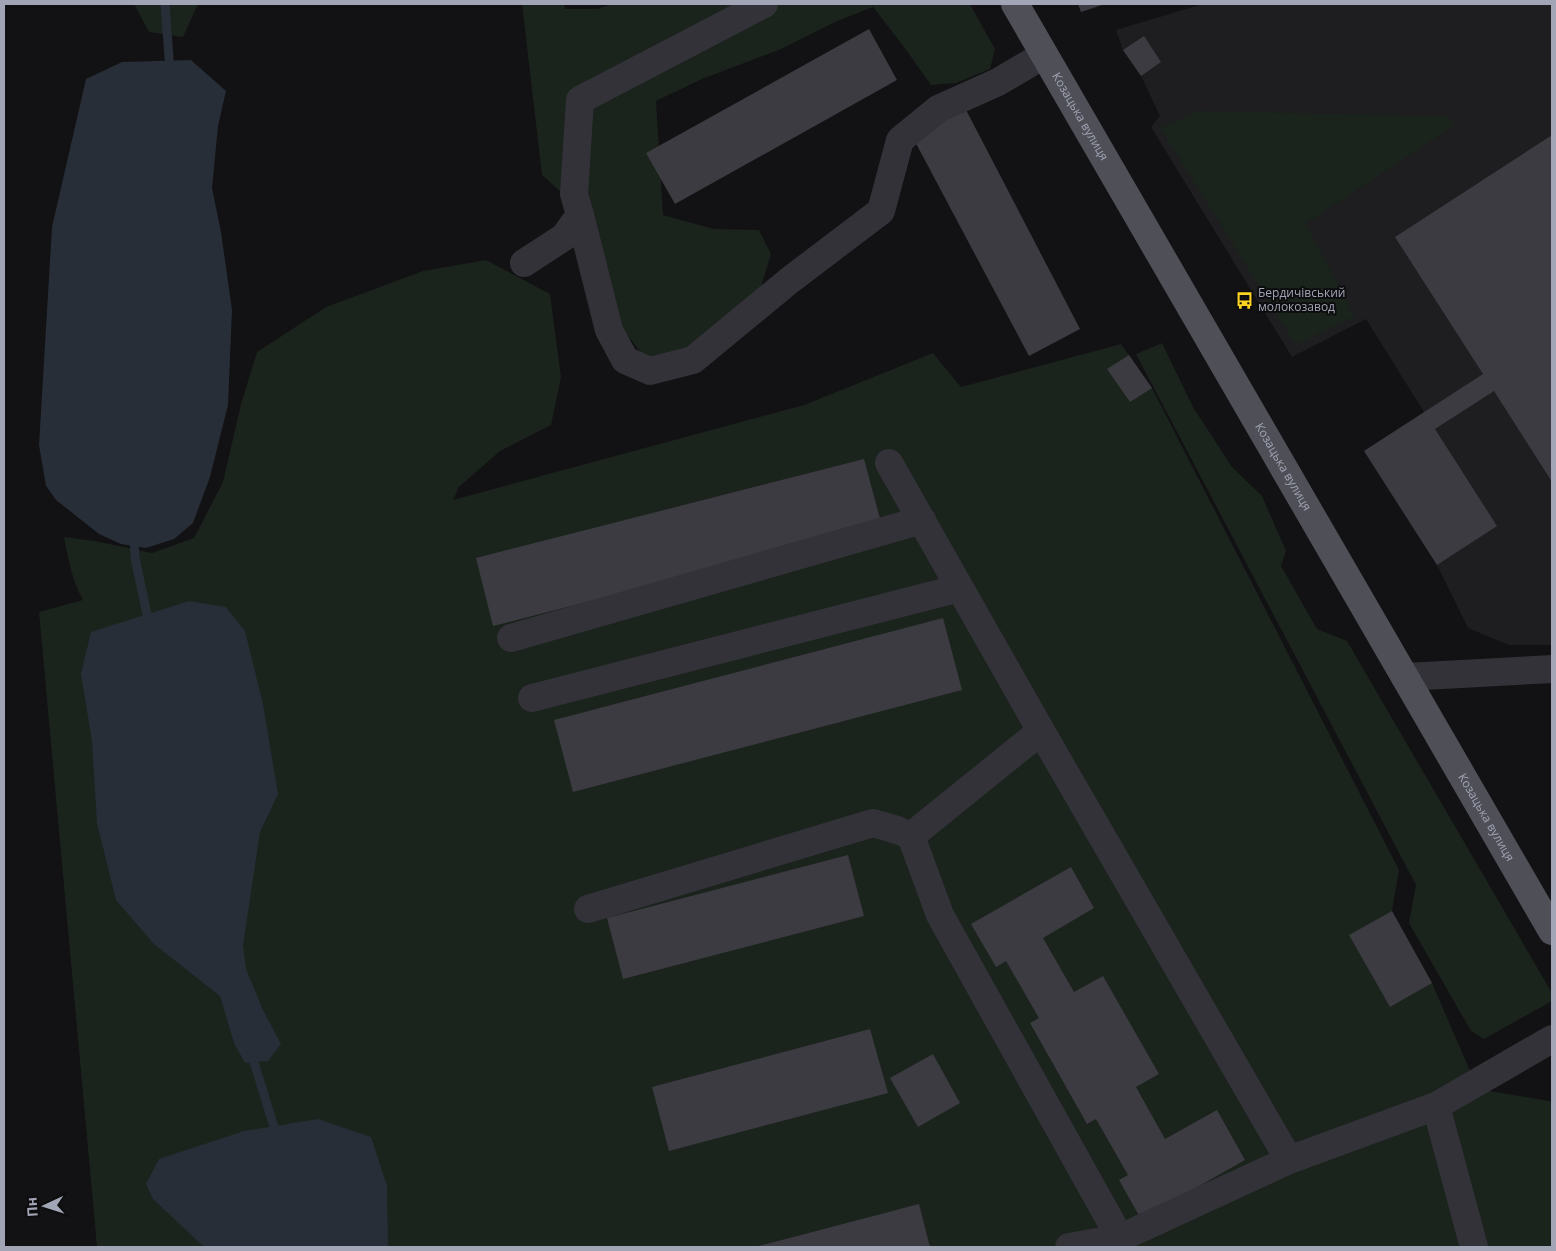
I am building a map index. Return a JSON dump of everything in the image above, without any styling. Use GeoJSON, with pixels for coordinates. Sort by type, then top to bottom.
{"type":"FeatureCollection","features":[{"type":"Feature","properties":{"kind":"main road","name":"Козацька вулиця"},"geometry":{"type":"LineString","coordinates":[[1015,4],[1552,931]]}},
{"type":"Feature","properties":{"kind":"street"},"geometry":{"type":"LineString","coordinates":[[764,4],[580,100],[574,194],[609,330],[625,360],[650,371],[692,360],[790,280],[881,211],[900,140],[938,109],[998,82],[1044,55]]}},
{"type":"Feature","properties":{"kind":"street"},"geometry":{"type":"LineString","coordinates":[[524,264],[564,237],[580,215]]}},
{"type":"Feature","properties":{"kind":"street"},"geometry":{"type":"LineString","coordinates":[[889,463],[1041,731],[1289,1160]]}},
{"type":"Feature","properties":{"kind":"street"},"geometry":{"type":"LineString","coordinates":[[511,638],[922,520]]}},
{"type":"Feature","properties":{"kind":"street"},"geometry":{"type":"LineString","coordinates":[[532,698],[960,588]]}},
{"type":"Feature","properties":{"kind":"street"},"geometry":{"type":"LineString","coordinates":[[1405,677],[1552,669]]}},
{"type":"Feature","properties":{"kind":"street"},"geometry":{"type":"LineString","coordinates":[[911,836],[1041,731]]}},
{"type":"Feature","properties":{"kind":"street"},"geometry":{"type":"LineString","coordinates":[[588,909],[873,824],[897,830],[911,836],[940,915],[1120,1238]]}},
{"type":"Feature","properties":{"kind":"street"},"geometry":{"type":"LineString","coordinates":[[1068,1247],[1120,1238],[1289,1160],[1436,1106],[1552,1039]]}},
{"type":"Feature","properties":{"kind":"street"},"geometry":{"type":"LineString","coordinates":[[1436,1106],[1474,1247]]}},
{"type":"Feature","properties":{"kind":"shaded area"},"geometry":{"type":"Polygon","coordinates":[[[134,4],[198,4],[183,37],[149,32],[134,4]]]}},
{"type":"Feature","properties":{"kind":"shaded area"},"geometry":{"type":"Polygon","coordinates":[[[522,4],[564,4],[565,9],[598,9],[611,4],[970,4],[995,49],[990,69],[956,83],[931,85],[873,7],[835,22],[781,49],[702,79],[656,101],[663,215],[714,229],[759,230],[771,254],[755,307],[684,353],[644,357],[613,316],[562,193],[542,175],[522,4]]]}},
{"type":"Feature","properties":{"kind":"shaded area"},"geometry":{"type":"Polygon","coordinates":[[[1203,4],[1552,4],[1552,645],[1509,645],[1468,628],[1437,565],[1364,451],[1424,412],[1366,319],[1292,357],[1151,127],[1160,116],[1141,76],[1123,50],[1116,30],[1203,4]]]}},
{"type":"Feature","properties":{"kind":"shaded area"},"geometry":{"type":"Polygon","coordinates":[[[191,60],[226,91],[218,126],[212,188],[221,232],[232,310],[228,405],[210,477],[193,523],[174,539],[146,548],[121,544],[99,534],[56,500],[46,486],[39,445],[52,227],[86,79],[122,62],[191,60]]]}},
{"type":"Feature","properties":{"kind":"shaded area"},"geometry":{"type":"Polygon","coordinates":[[[1199,111],[1448,116],[1455,125],[1306,224],[1355,316],[1296,345],[1160,128],[1199,111]]]}},
{"type":"Feature","properties":{"kind":"shaded area"},"geometry":{"type":"Polygon","coordinates":[[[486,260],[550,294],[561,377],[551,425],[500,451],[459,487],[453,500],[804,405],[933,353],[961,387],[1121,344],[1152,388],[1399,870],[1392,911],[1432,983],[1478,1089],[1550,1101],[1552,1106],[1552,1247],[97,1247],[39,612],[83,600],[73,577],[64,537],[95,541],[152,553],[194,538],[223,482],[241,404],[257,352],[326,307],[423,271],[486,260]]]}},
{"type":"Feature","properties":{"kind":"shaded area"},"geometry":{"type":"Polygon","coordinates":[[[1162,343],[1193,407],[1232,467],[1262,496],[1286,551],[1281,566],[1317,629],[1347,641],[1552,993],[1552,1001],[1484,1039],[1471,1031],[1409,923],[1416,885],[1136,354],[1162,343]]]}},
{"type":"Feature","properties":{"kind":"shaded area"},"geometry":{"type":"Polygon","coordinates":[[[189,601],[226,607],[245,631],[263,704],[278,794],[260,832],[243,945],[246,969],[263,1010],[281,1044],[268,1061],[245,1063],[234,1043],[220,996],[154,944],[116,900],[97,823],[92,741],[81,674],[91,632],[189,601]]]}},
{"type":"Feature","properties":{"kind":"shaded area"},"geometry":{"type":"Polygon","coordinates":[[[318,1119],[371,1137],[387,1186],[388,1247],[204,1247],[153,1199],[146,1184],[159,1159],[244,1131],[318,1119]]]}},
{"type":"Feature","properties":{"kind":"building"},"geometry":{"type":"Polygon","coordinates":[[[1078,4],[1105,4],[1081,12],[1078,4]]]}},
{"type":"Feature","properties":{"kind":"building"},"geometry":{"type":"Polygon","coordinates":[[[869,29],[897,80],[675,204],[646,153],[869,29]]]}},
{"type":"Feature","properties":{"kind":"building"},"geometry":{"type":"Polygon","coordinates":[[[1144,36],[1161,62],[1141,76],[1123,50],[1144,36]]]}},
{"type":"Feature","properties":{"kind":"building"},"geometry":{"type":"Polygon","coordinates":[[[964,106],[1080,329],[1029,356],[911,134],[964,106]]]}},
{"type":"Feature","properties":{"kind":"building"},"geometry":{"type":"Polygon","coordinates":[[[1552,135],[1552,482],[1494,391],[1435,429],[1497,526],[1437,565],[1364,451],[1483,374],[1395,237],[1552,135]]]}},
{"type":"Feature","properties":{"kind":"building"},"geometry":{"type":"Polygon","coordinates":[[[1129,355],[1152,388],[1130,402],[1107,369],[1129,355]]]}},
{"type":"Feature","properties":{"kind":"building"},"geometry":{"type":"Polygon","coordinates":[[[864,459],[882,526],[493,626],[476,558],[864,459]]]}},
{"type":"Feature","properties":{"kind":"building"},"geometry":{"type":"Polygon","coordinates":[[[943,618],[962,690],[573,792],[554,720],[943,618]]]}},
{"type":"Feature","properties":{"kind":"building"},"geometry":{"type":"Polygon","coordinates":[[[848,855],[864,916],[623,979],[607,918],[848,855]]]}},
{"type":"Feature","properties":{"kind":"building"},"geometry":{"type":"Polygon","coordinates":[[[1071,867],[1094,908],[1043,938],[1074,992],[1103,976],[1159,1074],[1136,1087],[1165,1139],[1217,1110],[1245,1160],[1141,1219],[1119,1180],[1128,1175],[1096,1119],[1087,1124],[1030,1023],[1039,1018],[1006,961],[996,967],[971,924],[1071,867]]]}},
{"type":"Feature","properties":{"kind":"building"},"geometry":{"type":"Polygon","coordinates":[[[1392,911],[1432,983],[1390,1007],[1349,935],[1392,911]]]}},
{"type":"Feature","properties":{"kind":"building"},"geometry":{"type":"Polygon","coordinates":[[[870,1029],[888,1093],[669,1151],[652,1087],[870,1029]]]}},
{"type":"Feature","properties":{"kind":"building"},"geometry":{"type":"Polygon","coordinates":[[[933,1054],[960,1103],[918,1127],[890,1078],[933,1054]]]}},
{"type":"Feature","properties":{"kind":"building"},"geometry":{"type":"Polygon","coordinates":[[[919,1204],[930,1247],[755,1247],[919,1204]]]}},
{"type":"Feature","properties":{"kind":"waterway"},"geometry":{"type":"LineString","coordinates":[[165,4],[170,71]]}},
{"type":"Feature","properties":{"kind":"waterway"},"geometry":{"type":"LineString","coordinates":[[134,536],[135,558],[149,624]]}},
{"type":"Feature","properties":{"kind":"waterway"},"geometry":{"type":"LineString","coordinates":[[251,1052],[277,1137]]}},
{"type":"Feature","properties":{"kind":"place","name":"Бердичівський молокозавод"},"geometry":{"type":"Point","coordinates":[1244,300]}}]}
